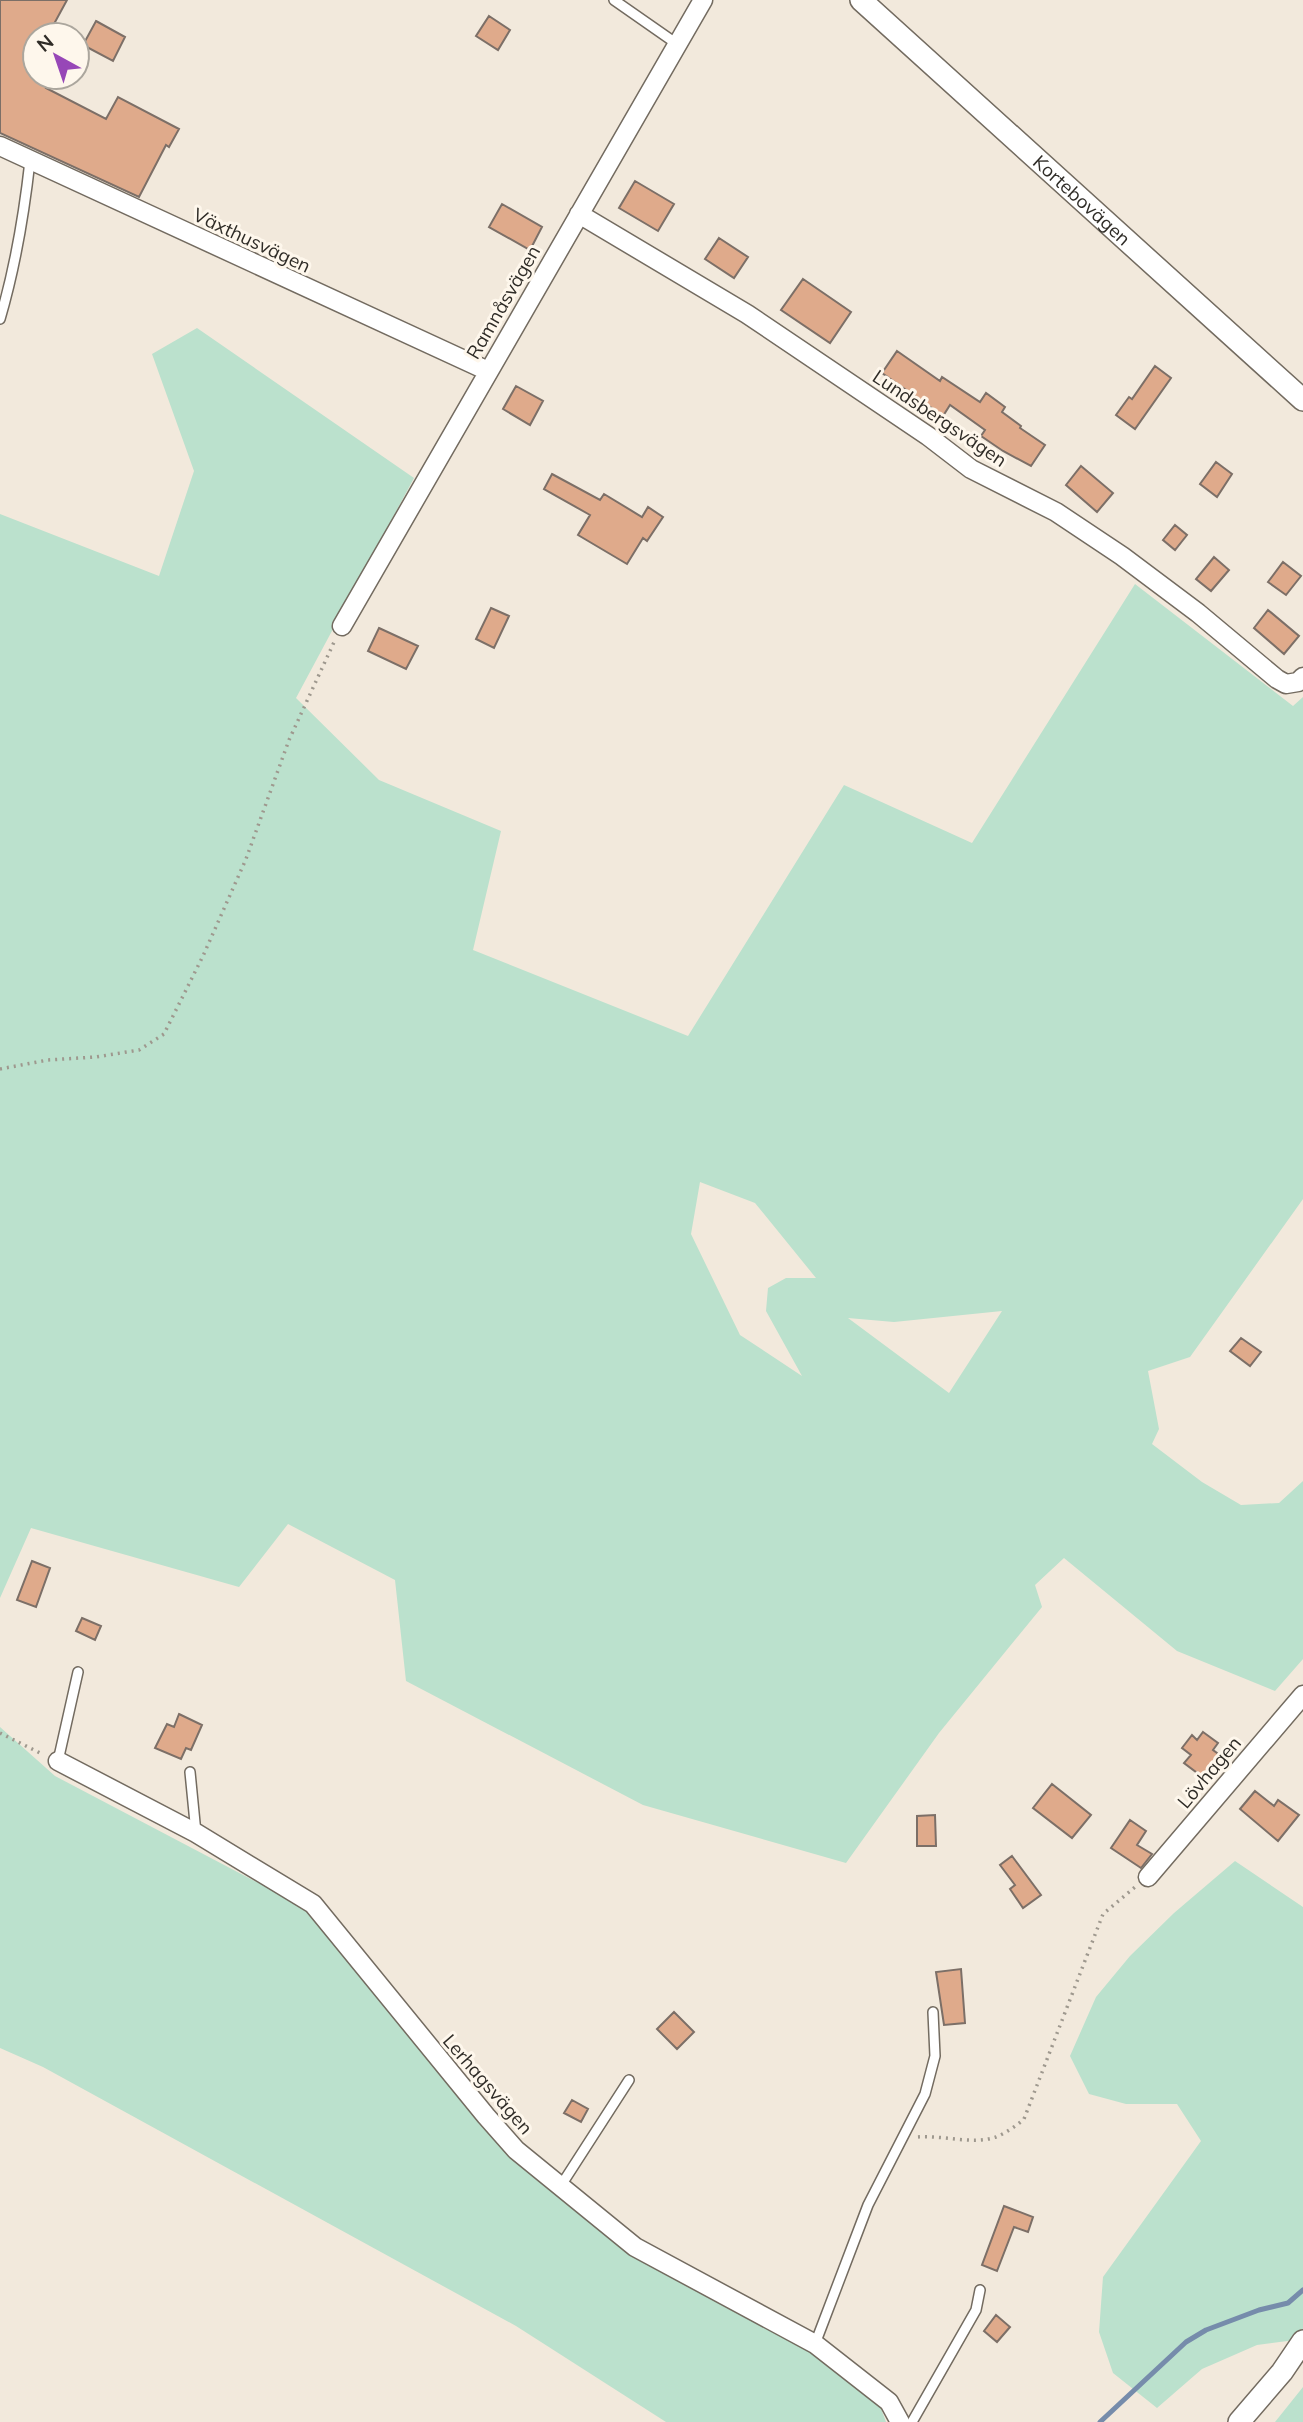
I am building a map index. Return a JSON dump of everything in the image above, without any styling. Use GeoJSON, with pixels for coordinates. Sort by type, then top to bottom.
{"type":"FeatureCollection","features":[{"type":"Feature","properties":{"kind":"street","name":"Ramnåsvägen"},"geometry":{"type":"LineString","coordinates":[[342,626],[703,0]]}},
{"type":"Feature","properties":{"kind":"street","name":"Kortebovägen"},"geometry":{"type":"LineString","coordinates":[[861,0],[1303,400]]}},
{"type":"Feature","properties":{"kind":"street","name":"Växthusvägen"},"geometry":{"type":"LineString","coordinates":[[0,146],[488,371]]}},
{"type":"Feature","properties":{"kind":"street","name":"Lundsbergsvägen"},"geometry":{"type":"LineString","coordinates":[[579,214],[747,314],[906,421],[971,469],[1067,520],[1122,556],[1198,613],[1277,679],[1286,684],[1298,682],[1303,677]]}},
{"type":"Feature","properties":{"kind":"street","name":"Lövhagen"},"geometry":{"type":"LineString","coordinates":[[1148,1877],[1303,1695]]}},
{"type":"Feature","properties":{"kind":"street","name":"Lerhagsvägen"},"geometry":{"type":"LineString","coordinates":[[58,1761],[196,1833],[313,1904],[516,2150],[635,2246],[815,2344],[889,2402],[900,2422]]}},
{"type":"Feature","properties":{"kind":"street"},"geometry":{"type":"LineString","coordinates":[[1239,2422],[1282,2372],[1303,2340]]}},
{"type":"Feature","properties":{"kind":"lane"},"geometry":{"type":"LineString","coordinates":[[614,0],[677,44]]}},
{"type":"Feature","properties":{"kind":"lane"},"geometry":{"type":"LineString","coordinates":[[0,319],[9,289],[25,206],[30,161]]}},
{"type":"Feature","properties":{"kind":"lane"},"geometry":{"type":"LineString","coordinates":[[58,1761],[78,1672]]}},
{"type":"Feature","properties":{"kind":"lane"},"geometry":{"type":"LineString","coordinates":[[190,1773],[196,1833]]}},
{"type":"Feature","properties":{"kind":"lane"},"geometry":{"type":"LineString","coordinates":[[815,2344],[868,2205],[925,2094],[935,2056],[933,2012]]}},
{"type":"Feature","properties":{"kind":"lane"},"geometry":{"type":"LineString","coordinates":[[560,2187],[629,2080]]}},
{"type":"Feature","properties":{"kind":"lane"},"geometry":{"type":"LineString","coordinates":[[912,2422],[976,2311],[980,2290]]}},
{"type":"Feature","properties":{"kind":"path"},"geometry":{"type":"LineString","coordinates":[[0,1069],[48,1060],[96,1058],[139,1049],[164,1034],[203,956],[246,859],[289,740],[342,626]]}},
{"type":"Feature","properties":{"kind":"path"},"geometry":{"type":"LineString","coordinates":[[0,1733],[58,1761]]}},
{"type":"Feature","properties":{"kind":"path"},"geometry":{"type":"LineString","coordinates":[[902,2139],[935,2136],[974,2139],[994,2137],[1024,2119],[1103,1914],[1148,1877]]}},
{"type":"Feature","properties":{"kind":"green space"},"geometry":{"type":"Polygon","coordinates":[[[197,328],[414,478],[296,698],[379,780],[501,831],[473,950],[688,1036],[844,785],[972,843],[1135,584],[1293,706],[1303,697],[1303,1199],[1190,1357],[1148,1371],[1159,1429],[1152,1444],[1202,1482],[1241,1505],[1279,1503],[1303,1481],[1303,1659],[1275,1691],[1177,1651],[1064,1558],[1035,1585],[1042,1607],[939,1733],[846,1863],[643,1805],[406,1681],[395,1580],[288,1524],[239,1587],[31,1528],[0,1598],[0,514],[159,576],[194,471],[152,354],[197,328]],[[700,1182],[691,1234],[740,1335],[802,1376],[766,1311],[768,1288],[786,1278],[816,1278],[755,1203],[700,1182]],[[1002,1311],[894,1322],[848,1318],[949,1393],[1002,1311]]]}},
{"type":"Feature","properties":{"kind":"green space"},"geometry":{"type":"Polygon","coordinates":[[[0,1727],[55,1776],[308,1909],[557,2192],[813,2350],[879,2403],[886,2422],[666,2422],[516,2326],[43,2067],[0,2048],[0,1727]]]}},
{"type":"Feature","properties":{"kind":"green space"},"geometry":{"type":"Polygon","coordinates":[[[1235,1861],[1303,1907],[1303,2339],[1257,2345],[1202,2369],[1157,2408],[1113,2373],[1099,2332],[1103,2277],[1201,2141],[1177,2104],[1126,2104],[1089,2094],[1070,2056],[1096,1997],[1130,1956],[1174,1913],[1235,1861]]]}},
{"type":"Feature","properties":{"kind":"green space"},"geometry":{"type":"Polygon","coordinates":[[[1303,2387],[1303,2422],[1275,2422],[1303,2387]]]}},
{"type":"Feature","properties":{"kind":"building"},"geometry":{"type":"Polygon","coordinates":[[[0,0],[67,0],[56,21],[21,21],[21,91],[52,91],[106,119],[118,97],[179,129],[169,147],[166,145],[139,197],[0,133],[0,0]]]}},
{"type":"Feature","properties":{"kind":"building"},"geometry":{"type":"Polygon","coordinates":[[[489,16],[510,30],[498,50],[476,36],[489,16]]]}},
{"type":"Feature","properties":{"kind":"building"},"geometry":{"type":"Polygon","coordinates":[[[96,21],[125,37],[113,61],[91,49],[91,30],[96,21]]]}},
{"type":"Feature","properties":{"kind":"building"},"geometry":{"type":"Polygon","coordinates":[[[635,181],[674,204],[658,231],[619,208],[635,181]]]}},
{"type":"Feature","properties":{"kind":"building"},"geometry":{"type":"Polygon","coordinates":[[[502,204],[542,227],[530,250],[489,227],[502,204]]]}},
{"type":"Feature","properties":{"kind":"building"},"geometry":{"type":"Polygon","coordinates":[[[719,238],[748,257],[734,278],[705,259],[719,238]]]}},
{"type":"Feature","properties":{"kind":"building"},"geometry":{"type":"Polygon","coordinates":[[[803,279],[851,312],[830,343],[781,310],[803,279]]]}},
{"type":"Feature","properties":{"kind":"building"},"geometry":{"type":"Polygon","coordinates":[[[897,351],[940,381],[942,377],[980,402],[986,393],[1005,407],[1002,412],[1045,445],[1031,466],[981,436],[985,430],[950,405],[943,416],[882,373],[897,351]]]}},
{"type":"Feature","properties":{"kind":"building"},"geometry":{"type":"Polygon","coordinates":[[[1155,366],[1171,378],[1135,429],[1116,415],[1129,397],[1132,399],[1155,366]]]}},
{"type":"Feature","properties":{"kind":"building"},"geometry":{"type":"Polygon","coordinates":[[[516,386],[543,401],[530,425],[503,409],[516,386]]]}},
{"type":"Feature","properties":{"kind":"building"},"geometry":{"type":"Polygon","coordinates":[[[1216,462],[1232,474],[1217,497],[1200,484],[1216,462]]]}},
{"type":"Feature","properties":{"kind":"building"},"geometry":{"type":"Polygon","coordinates":[[[1081,466],[1113,493],[1097,512],[1066,485],[1081,466]]]}},
{"type":"Feature","properties":{"kind":"building"},"geometry":{"type":"Polygon","coordinates":[[[552,474],[600,500],[604,494],[642,517],[648,507],[663,517],[647,541],[643,538],[627,564],[578,535],[590,515],[544,489],[552,474]]]}},
{"type":"Feature","properties":{"kind":"building"},"geometry":{"type":"Polygon","coordinates":[[[1175,525],[1187,535],[1175,550],[1163,540],[1175,525]]]}},
{"type":"Feature","properties":{"kind":"building"},"geometry":{"type":"Polygon","coordinates":[[[1214,557],[1229,570],[1211,591],[1196,579],[1214,557]]]}},
{"type":"Feature","properties":{"kind":"building"},"geometry":{"type":"Polygon","coordinates":[[[1283,562],[1301,576],[1286,595],[1268,582],[1283,562]]]}},
{"type":"Feature","properties":{"kind":"building"},"geometry":{"type":"Polygon","coordinates":[[[491,608],[509,616],[494,648],[476,639],[491,608]]]}},
{"type":"Feature","properties":{"kind":"building"},"geometry":{"type":"Polygon","coordinates":[[[1268,610],[1299,636],[1284,654],[1254,628],[1268,610]]]}},
{"type":"Feature","properties":{"kind":"building"},"geometry":{"type":"Polygon","coordinates":[[[379,628],[418,646],[406,669],[368,651],[379,628]]]}},
{"type":"Feature","properties":{"kind":"building"},"geometry":{"type":"Polygon","coordinates":[[[1241,1338],[1261,1352],[1250,1366],[1230,1351],[1241,1338]]]}},
{"type":"Feature","properties":{"kind":"building"},"geometry":{"type":"Polygon","coordinates":[[[32,1561],[50,1568],[36,1607],[17,1600],[32,1561]]]}},
{"type":"Feature","properties":{"kind":"building"},"geometry":{"type":"Polygon","coordinates":[[[82,1618],[101,1626],[95,1640],[76,1631],[82,1618]]]}},
{"type":"Feature","properties":{"kind":"building"},"geometry":{"type":"Polygon","coordinates":[[[179,1714],[202,1725],[191,1750],[186,1748],[181,1759],[155,1748],[167,1724],[174,1727],[179,1714]]]}},
{"type":"Feature","properties":{"kind":"building"},"geometry":{"type":"Polygon","coordinates":[[[1203,1732],[1218,1743],[1213,1750],[1221,1756],[1204,1778],[1184,1763],[1191,1755],[1182,1748],[1192,1735],[1197,1740],[1203,1732]]]}},
{"type":"Feature","properties":{"kind":"building"},"geometry":{"type":"Polygon","coordinates":[[[1052,1784],[1091,1815],[1072,1838],[1033,1808],[1052,1784]]]}},
{"type":"Feature","properties":{"kind":"building"},"geometry":{"type":"Polygon","coordinates":[[[1255,1791],[1274,1806],[1278,1800],[1299,1815],[1278,1841],[1240,1809],[1255,1791]]]}},
{"type":"Feature","properties":{"kind":"building"},"geometry":{"type":"Polygon","coordinates":[[[935,1815],[936,1846],[917,1846],[917,1816],[935,1815]]]}},
{"type":"Feature","properties":{"kind":"building"},"geometry":{"type":"Polygon","coordinates":[[[1130,1820],[1146,1831],[1137,1845],[1152,1854],[1141,1868],[1111,1848],[1130,1820]]]}},
{"type":"Feature","properties":{"kind":"building"},"geometry":{"type":"Polygon","coordinates":[[[1012,1856],[1041,1895],[1023,1908],[1010,1889],[1015,1885],[1000,1865],[1012,1856]]]}},
{"type":"Feature","properties":{"kind":"building"},"geometry":{"type":"Polygon","coordinates":[[[961,1969],[965,2023],[944,2025],[936,1972],[961,1969]]]}},
{"type":"Feature","properties":{"kind":"building"},"geometry":{"type":"Polygon","coordinates":[[[674,2012],[694,2032],[677,2049],[657,2029],[674,2012]]]}},
{"type":"Feature","properties":{"kind":"building"},"geometry":{"type":"Polygon","coordinates":[[[572,2100],[588,2109],[581,2122],[564,2113],[572,2100]]]}},
{"type":"Feature","properties":{"kind":"building"},"geometry":{"type":"Polygon","coordinates":[[[1004,2206],[1033,2217],[1028,2232],[1014,2227],[997,2271],[982,2265],[1004,2206]]]}},
{"type":"Feature","properties":{"kind":"building"},"geometry":{"type":"Polygon","coordinates":[[[996,2315],[1010,2327],[997,2342],[984,2331],[996,2315]]]}},
{"type":"Feature","properties":{"kind":"waterway"},"geometry":{"type":"LineString","coordinates":[[1100,2422],[1186,2342],[1206,2330],[1259,2310],[1288,2303],[1303,2290]]}}]}
